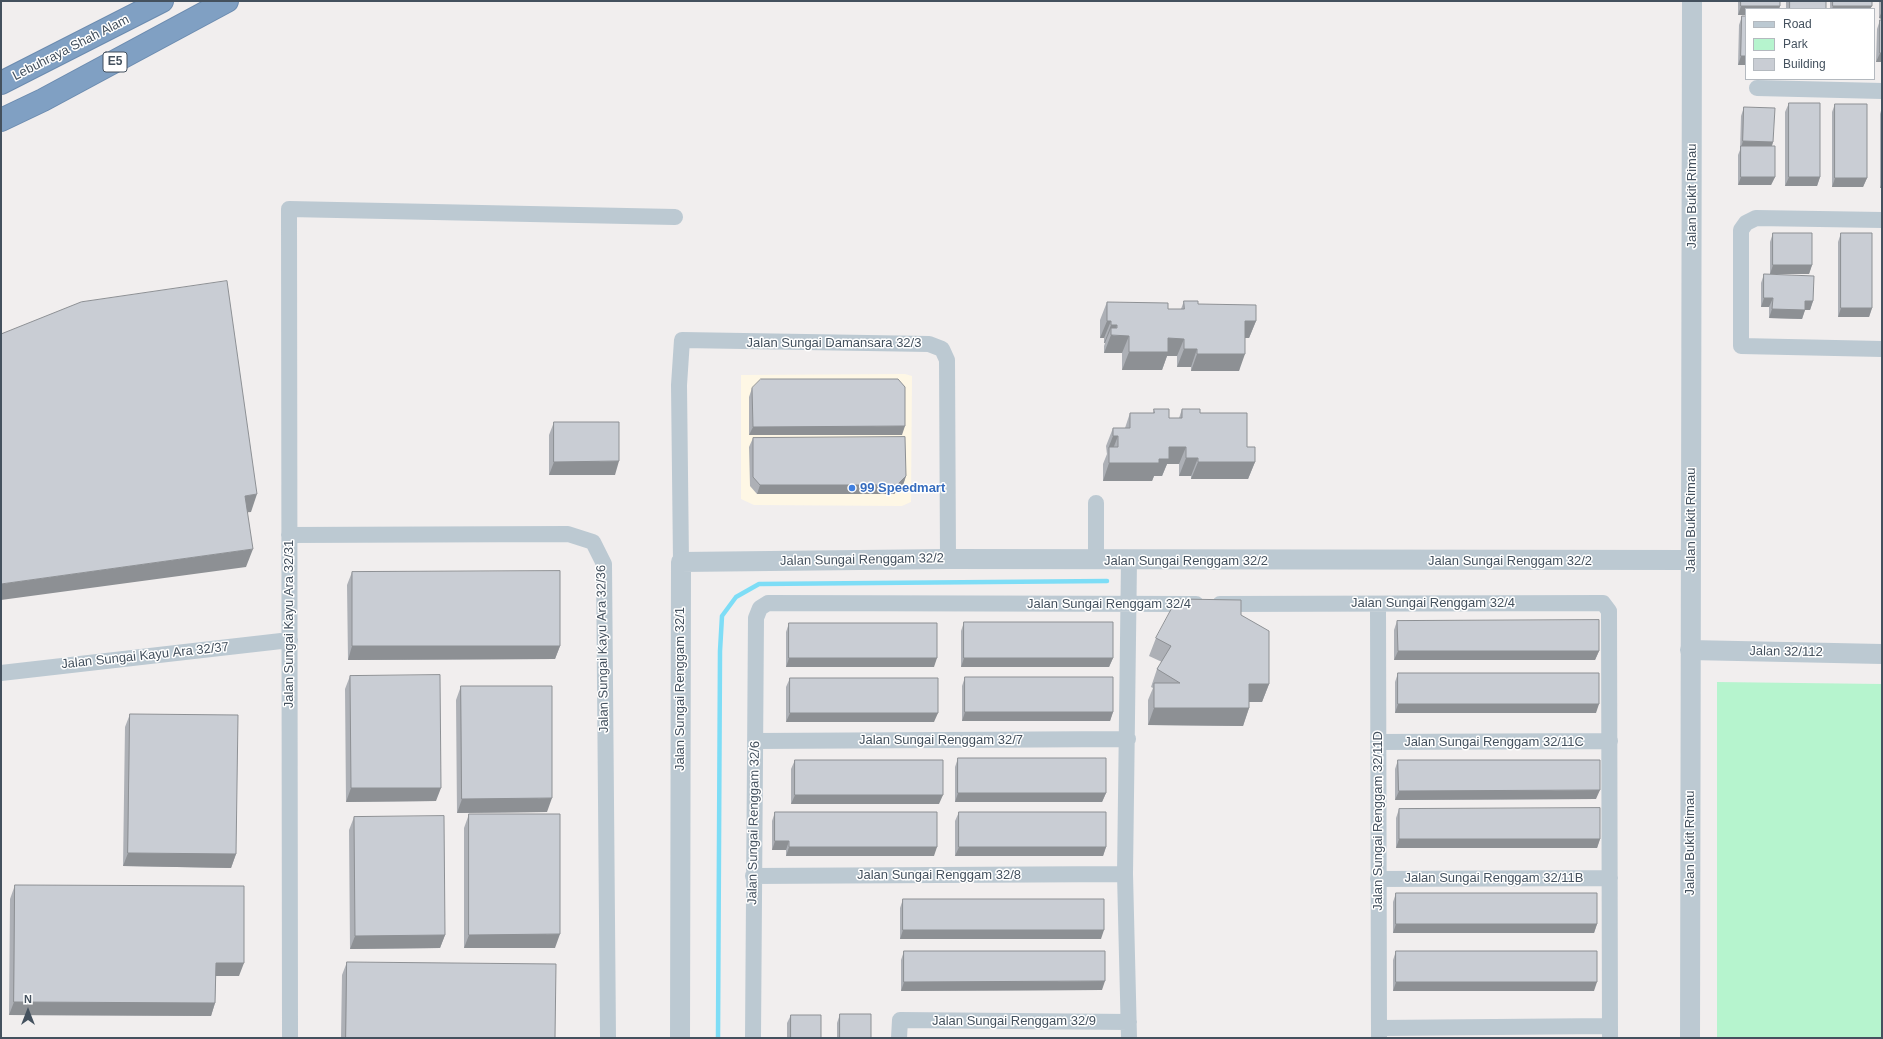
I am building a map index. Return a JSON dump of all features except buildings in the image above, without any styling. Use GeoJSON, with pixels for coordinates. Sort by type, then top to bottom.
{"type":"FeatureCollection","features":[{"type":"Feature","properties":{"kind":"highway","name":"Lebuhraya Shah Alam"},"geometry":{"type":"LineString","coordinates":[[1,83],[162,1]]}},
{"type":"Feature","properties":{"kind":"highway","name":"E5"},"geometry":{"type":"LineString","coordinates":[[1,120],[43,100],[227,1]]}},
{"type":"Feature","properties":{"kind":"street","name":"Jalan Bukit Rimau"},"geometry":{"type":"LineString","coordinates":[[1690,1038],[1692,1]]}},
{"type":"Feature","properties":{"kind":"street"},"geometry":{"type":"LineString","coordinates":[[1757,88],[1882,91]]}},
{"type":"Feature","properties":{"kind":"street","name":"Jalan Sungai Kayu Ara 32/31"},"geometry":{"type":"LineString","coordinates":[[290,1038],[289,209],[675,217]]}},
{"type":"Feature","properties":{"kind":"street"},"geometry":{"type":"LineString","coordinates":[[1882,220],[1756,218],[1746,223],[1741,230],[1741,346],[1882,349]]}},
{"type":"Feature","properties":{"kind":"street","name":"Jalan Sungai Damansara 32/3"},"geometry":{"type":"LineString","coordinates":[[682,340],[930,344],[942,349],[947,360],[948,559]]}},
{"type":"Feature","properties":{"kind":"street","name":"Jalan Sungai Renggam 32/1"},"geometry":{"type":"LineString","coordinates":[[680,1038],[680,384],[682,340]]}},
{"type":"Feature","properties":{"kind":"street"},"geometry":{"type":"LineString","coordinates":[[1096,503],[1096,560]]}},
{"type":"Feature","properties":{"kind":"street","name":"Jalan Sungai Kayu Ara 32/36"},"geometry":{"type":"LineString","coordinates":[[289,535],[568,534],[593,542],[604,564],[608,1038]]}},
{"type":"Feature","properties":{"kind":"street","name":"Jalan Sungai Renggam 32/2"},"geometry":{"type":"LineString","coordinates":[[680,562],[948,559],[1129,561],[1691,560]]}},
{"type":"Feature","properties":{"kind":"street"},"geometry":{"type":"LineString","coordinates":[[1129,561],[1130,603],[1125,874],[1129,1038]]}},
{"type":"Feature","properties":{"kind":"street","name":"Jalan Sungai Renggam 32/4"},"geometry":{"type":"LineString","coordinates":[[760,608],[768,603],[1603,603],[1609,611],[1610,741]]}},
{"type":"Feature","properties":{"kind":"street","name":"Jalan Sungai Renggam 32/11D"},"geometry":{"type":"LineString","coordinates":[[1378,604],[1379,1033]]}},
{"type":"Feature","properties":{"kind":"street","name":"Jalan Sungai Renggam 32/6"},"geometry":{"type":"LineString","coordinates":[[753,1038],[756,618],[760,608]]}},
{"type":"Feature","properties":{"kind":"street","name":"Jalan Sungai Kayu Ara 32/37"},"geometry":{"type":"LineString","coordinates":[[1,673],[290,640]]}},
{"type":"Feature","properties":{"kind":"street","name":"Jalan 32/112"},"geometry":{"type":"LineString","coordinates":[[1690,650],[1882,654]]}},
{"type":"Feature","properties":{"kind":"street","name":"Jalan Sungai Renggam 32/7"},"geometry":{"type":"LineString","coordinates":[[755,741],[1128,739]]}},
{"type":"Feature","properties":{"kind":"street"},"geometry":{"type":"LineString","coordinates":[[1379,1033],[1610,1032],[1610,741]]}},
{"type":"Feature","properties":{"kind":"street","name":"Jalan Sungai Renggam 32/11C"},"geometry":{"type":"LineString","coordinates":[[1378,742],[1610,741]]}},
{"type":"Feature","properties":{"kind":"street","name":"Jalan Sungai Renggam 32/8"},"geometry":{"type":"LineString","coordinates":[[753,876],[1125,874]]}},
{"type":"Feature","properties":{"kind":"street","name":"Jalan Sungai Renggam 32/11B"},"geometry":{"type":"LineString","coordinates":[[1378,879],[1610,878]]}},
{"type":"Feature","properties":{"kind":"street","name":"Jalan Sungai Renggam 32/9"},"geometry":{"type":"LineString","coordinates":[[900,1038],[900,1020],[1129,1022]]}},
{"type":"Feature","properties":{"kind":"shaded area"},"geometry":{"type":"Polygon","coordinates":[[[905,374],[912,376],[911,502],[902,506],[754,505],[741,499],[741,375],[905,374]]]}},
{"type":"Feature","properties":{"kind":"green space"},"geometry":{"type":"Polygon","coordinates":[[[1717,682],[1882,684],[1882,1038],[1717,1038],[1717,682]]]}},
{"type":"Feature","properties":{"kind":"waterway"},"geometry":{"type":"LineString","coordinates":[[718,1038],[720,651],[722,616],[736,597],[759,584],[1107,581]]}},
{"type":"Feature","properties":{"kind":"place","name":"99 Speedmart"},"geometry":{"type":"Point","coordinates":[852,488]}}]}
